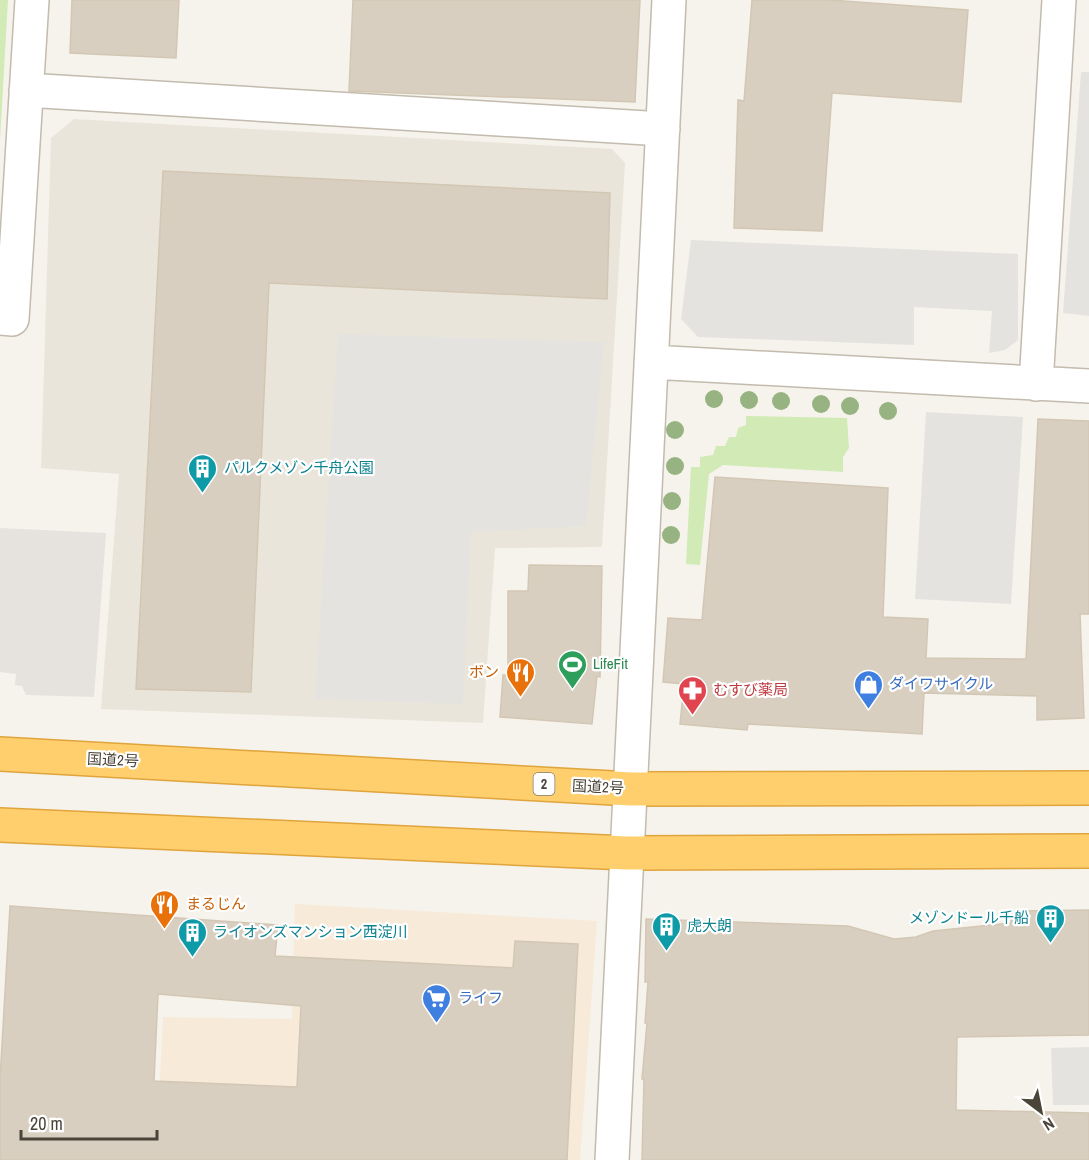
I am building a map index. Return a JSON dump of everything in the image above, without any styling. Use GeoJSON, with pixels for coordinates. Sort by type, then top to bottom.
{"type":"FeatureCollection","features":[{"type":"Feature","properties":{"kind":"highway","name":"国道2号"},"geometry":{"type":"LineString","coordinates":[[0,754],[631,789],[1089,788]]}},
{"type":"Feature","properties":{"kind":"highway"},"geometry":{"type":"LineString","coordinates":[[0,825],[627,854],[1089,851]]}},
{"type":"Feature","properties":{"kind":"street"},"geometry":{"type":"LineString","coordinates":[[0,318],[12,319],[32,0]]}},
{"type":"Feature","properties":{"kind":"street"},"geometry":{"type":"LineString","coordinates":[[612,1160],[669,0]]}},
{"type":"Feature","properties":{"kind":"street"},"geometry":{"type":"LineString","coordinates":[[1036,384],[1059,0]]}},
{"type":"Feature","properties":{"kind":"street"},"geometry":{"type":"LineString","coordinates":[[26,90],[663,129]]}},
{"type":"Feature","properties":{"kind":"street"},"geometry":{"type":"LineString","coordinates":[[651,362],[1089,387]]}},
{"type":"Feature","properties":{"kind":"shaded area"},"geometry":{"type":"Polygon","coordinates":[[[1081,72],[1089,72],[1089,316],[1063,313],[1081,72]]]}},
{"type":"Feature","properties":{"kind":"shaded area"},"geometry":{"type":"Polygon","coordinates":[[[74,119],[612,149],[625,163],[602,547],[495,548],[483,723],[101,709],[119,474],[41,468],[51,138],[74,119]]]}},
{"type":"Feature","properties":{"kind":"shaded area"},"geometry":{"type":"Polygon","coordinates":[[[691,240],[1018,254],[1018,340],[1005,350],[989,353],[992,311],[914,307],[914,345],[698,337],[681,319],[691,240]]]}},
{"type":"Feature","properties":{"kind":"shaded area"},"geometry":{"type":"Polygon","coordinates":[[[338,334],[604,342],[586,526],[471,532],[463,704],[315,699],[338,334]]]}},
{"type":"Feature","properties":{"kind":"shaded area"},"geometry":{"type":"Polygon","coordinates":[[[926,412],[1023,417],[1011,604],[915,599],[926,412]]]}},
{"type":"Feature","properties":{"kind":"shaded area"},"geometry":{"type":"Polygon","coordinates":[[[0,528],[106,533],[94,697],[26,695],[22,686],[15,685],[16,674],[0,672],[0,528]]]}},
{"type":"Feature","properties":{"kind":"shaded area","name":"ライフ"},"geometry":{"type":"Polygon","coordinates":[[[295,904],[597,921],[580,1160],[156,1160],[163,1017],[292,1019],[295,904]]]}},
{"type":"Feature","properties":{"kind":"shaded area"},"geometry":{"type":"Polygon","coordinates":[[[1089,1047],[1089,1105],[1053,1105],[1051,1048],[1089,1047]]]}},
{"type":"Feature","properties":{"kind":"green space"},"geometry":{"type":"Polygon","coordinates":[[[0,0],[8,0],[0,140],[0,0]]]}},
{"type":"Feature","properties":{"kind":"green space"},"geometry":{"type":"Polygon","coordinates":[[[746,416],[847,418],[849,448],[843,457],[843,472],[723,465],[709,474],[700,565],[686,564],[691,467],[700,467],[700,457],[713,455],[716,446],[725,446],[729,437],[736,437],[738,428],[746,425],[746,416]]]}},
{"type":"Feature","properties":{"kind":"building"},"geometry":{"type":"Polygon","coordinates":[[[72,0],[179,0],[176,58],[70,53],[72,0]]]}},
{"type":"Feature","properties":{"kind":"building"},"geometry":{"type":"Polygon","coordinates":[[[353,0],[640,0],[635,102],[349,91],[353,0]]]}},
{"type":"Feature","properties":{"kind":"building"},"geometry":{"type":"Polygon","coordinates":[[[752,0],[830,0],[968,10],[961,102],[832,93],[822,231],[734,228],[738,100],[744,101],[752,0]]]}},
{"type":"Feature","properties":{"kind":"building","name":"パルクメゾン千舟公園"},"geometry":{"type":"Polygon","coordinates":[[[163,171],[610,193],[607,299],[269,283],[251,692],[136,689],[163,171]]]}},
{"type":"Feature","properties":{"kind":"building"},"geometry":{"type":"Polygon","coordinates":[[[1038,419],[1089,421],[1089,614],[1080,614],[1084,718],[1037,720],[1037,696],[924,693],[922,734],[748,724],[747,730],[680,724],[684,684],[663,682],[668,618],[702,620],[715,477],[888,488],[883,617],[928,619],[926,658],[1026,659],[1038,419]]]}},
{"type":"Feature","properties":{"kind":"building"},"geometry":{"type":"Polygon","coordinates":[[[529,565],[602,566],[600,677],[597,676],[592,724],[500,717],[503,675],[508,675],[508,591],[528,591],[529,565]]]}},
{"type":"Feature","properties":{"kind":"building"},"geometry":{"type":"Polygon","coordinates":[[[10,906],[278,925],[275,956],[513,968],[515,941],[578,944],[567,1160],[0,1160],[0,1079],[10,906]],[[158,994],[154,1081],[297,1087],[301,1006],[158,994]]]}},
{"type":"Feature","properties":{"kind":"building"},"geometry":{"type":"Polygon","coordinates":[[[1089,910],[1089,1035],[957,1037],[956,1110],[1089,1113],[1089,1160],[642,1160],[644,1079],[642,1079],[648,982],[645,982],[646,919],[848,926],[894,939],[916,937],[933,931],[1011,923],[1011,911],[1089,910]]]}},
{"type":"Feature","properties":{"kind":"place","name":"パルクメゾン千舟公園"},"geometry":{"type":"Point","coordinates":[203,494]}},
{"type":"Feature","properties":{"kind":"place","name":"LifeFit"},"geometry":{"type":"Point","coordinates":[572,690]}},
{"type":"Feature","properties":{"kind":"place","name":"ボン"},"geometry":{"type":"Point","coordinates":[520,698]}},
{"type":"Feature","properties":{"kind":"place","name":"ダイワサイクル"},"geometry":{"type":"Point","coordinates":[868,710]}},
{"type":"Feature","properties":{"kind":"place","name":"むすび薬局"},"geometry":{"type":"Point","coordinates":[692,716]}},
{"type":"Feature","properties":{"kind":"place","name":"まるじん"},"geometry":{"type":"Point","coordinates":[165,930]}},
{"type":"Feature","properties":{"kind":"place","name":"メゾンドール千船"},"geometry":{"type":"Point","coordinates":[1050,944]}},
{"type":"Feature","properties":{"kind":"place","name":"虎大朗"},"geometry":{"type":"Point","coordinates":[666,952]}},
{"type":"Feature","properties":{"kind":"place","name":"ライオンズマンション西淀川"},"geometry":{"type":"Point","coordinates":[192,958]}},
{"type":"Feature","properties":{"kind":"place","name":"ライフ"},"geometry":{"type":"Point","coordinates":[437,1024]}}]}
